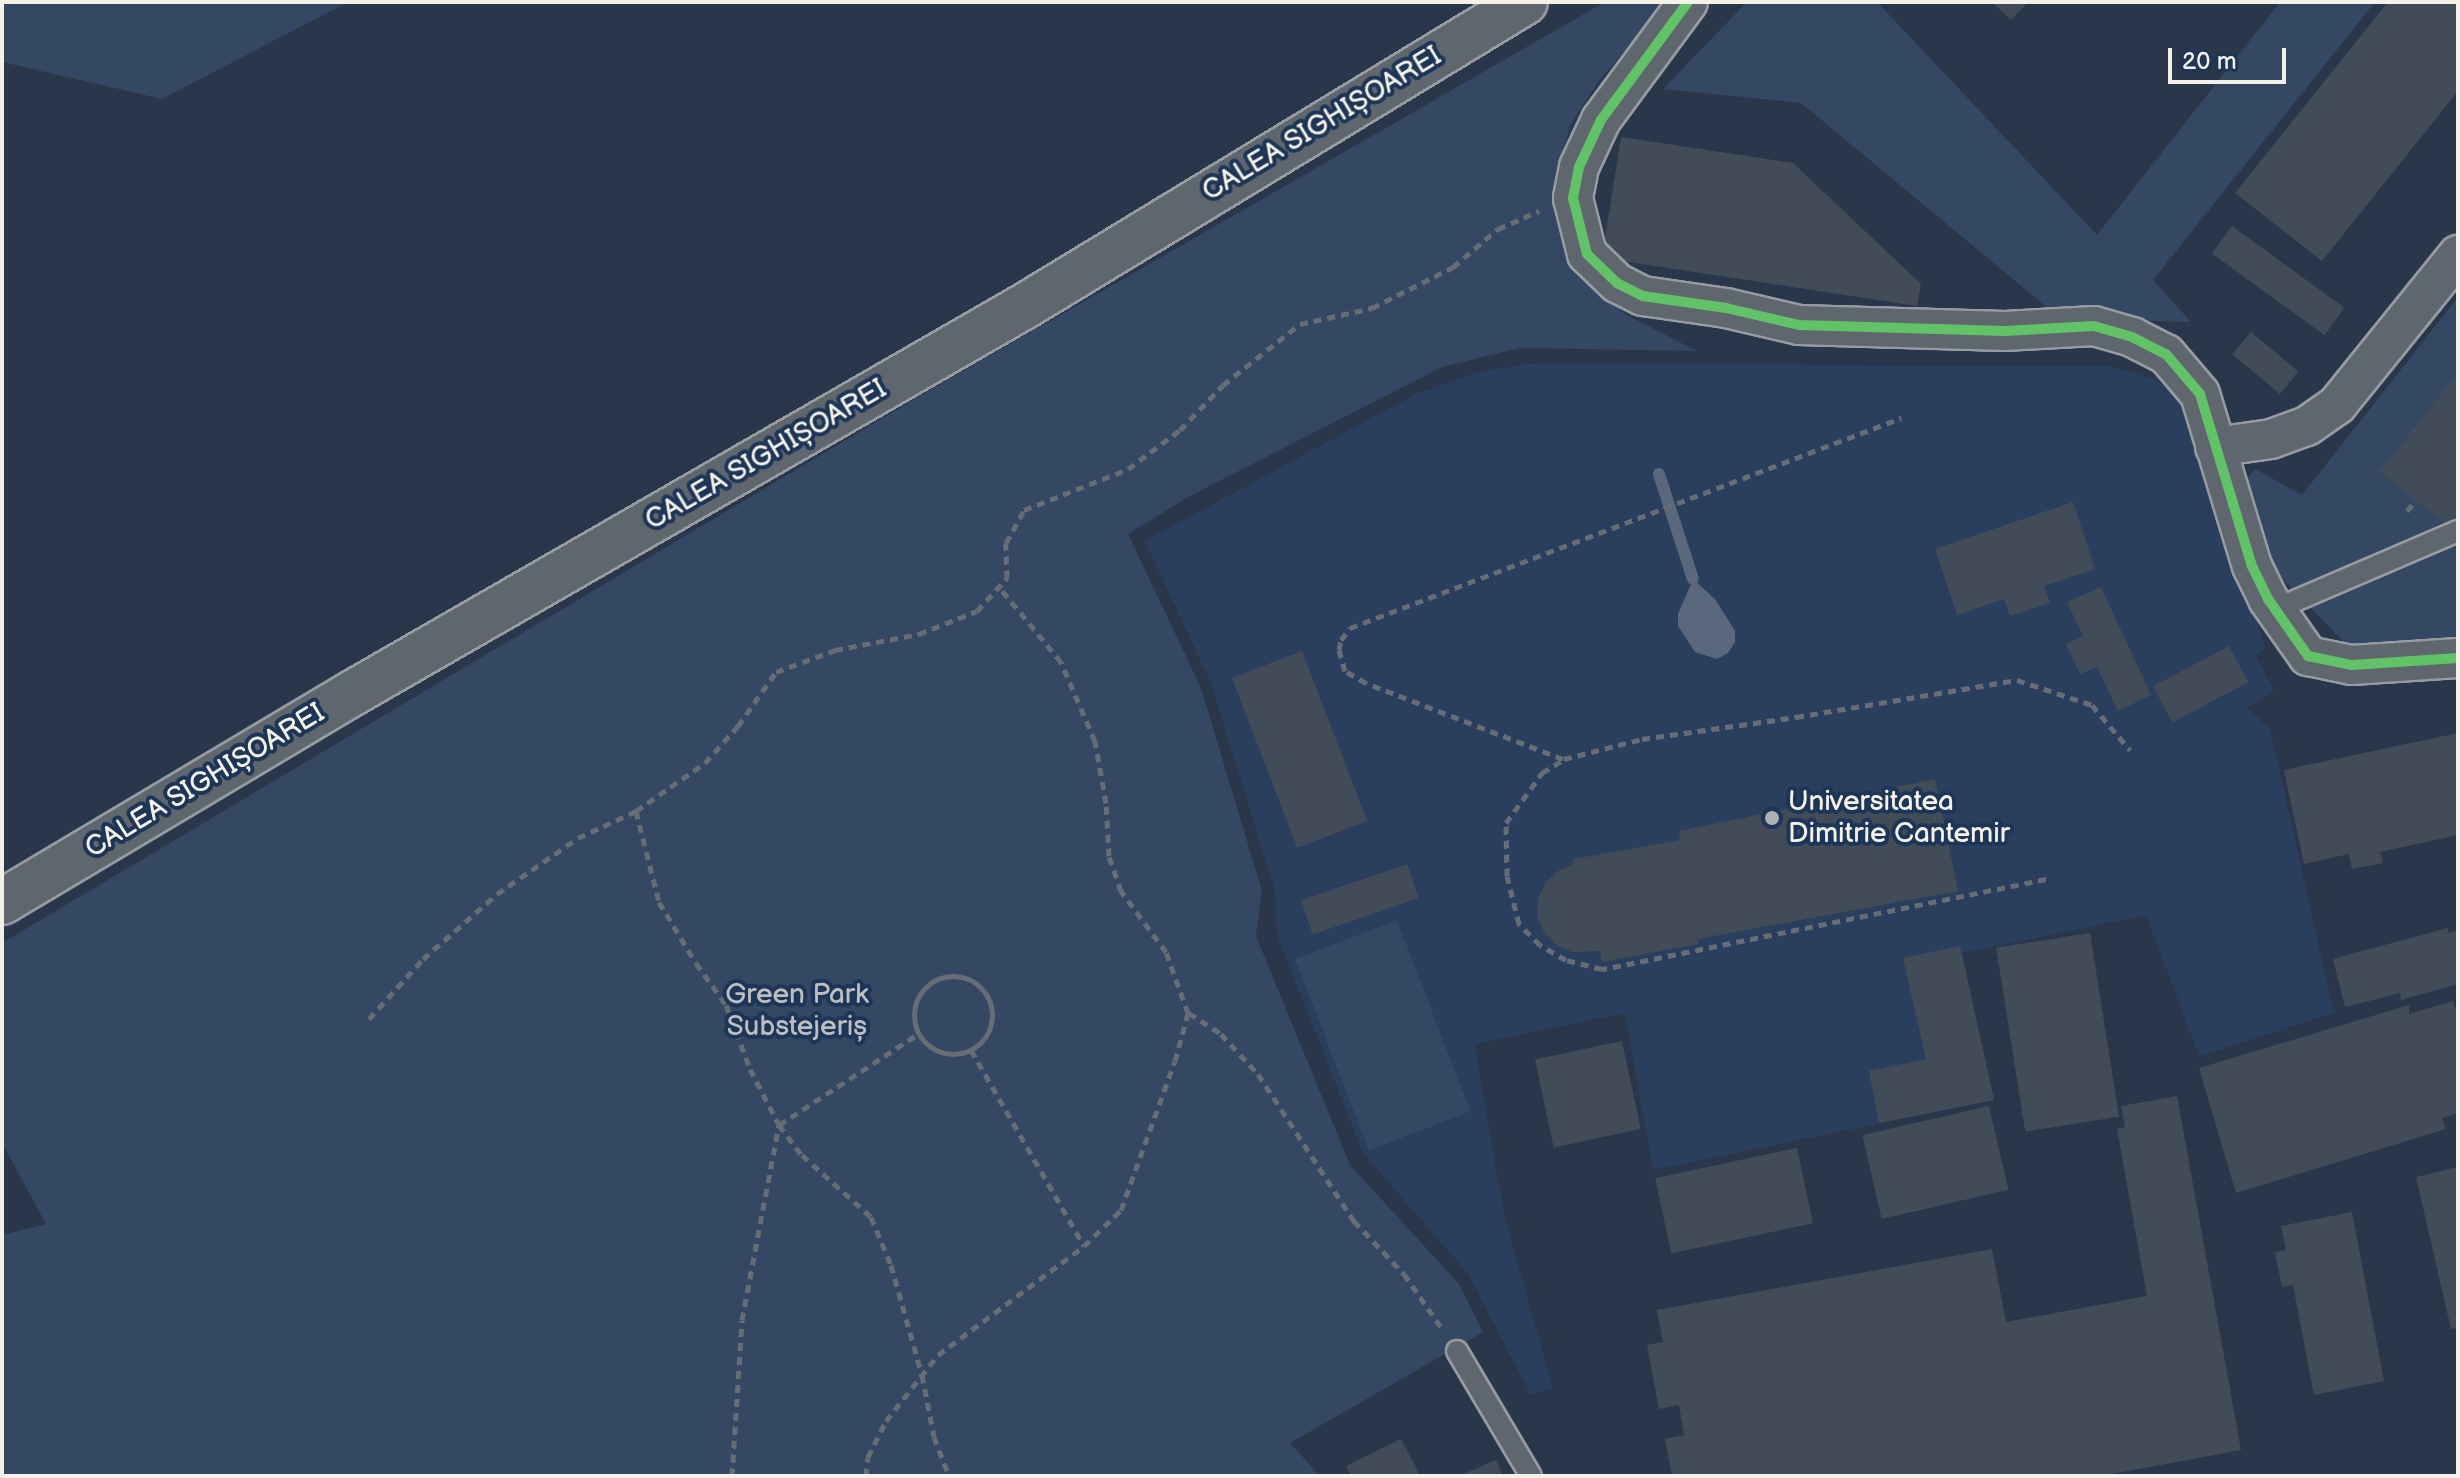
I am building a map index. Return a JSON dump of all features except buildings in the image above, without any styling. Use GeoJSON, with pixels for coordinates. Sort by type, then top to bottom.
{"type":"FeatureCollection","features":[{"type":"Feature","properties":{"kind":"main road","name":"CALEA SIGHIȘOAREI"},"geometry":{"type":"LineString","coordinates":[[2,902],[351,694],[1025,306],[1525,2]]}},
{"type":"Feature","properties":{"kind":"street"},"geometry":{"type":"LineString","coordinates":[[1688,2],[1601,120],[1579,167],[1573,198],[1587,254],[1617,283],[1643,296],[1726,308],[1799,325],[2005,331],[2094,326],[2132,337],[2166,354],[2200,394],[2252,566],[2308,656],[2352,665],[2458,658]]}},
{"type":"Feature","properties":{"kind":"street"},"geometry":{"type":"LineString","coordinates":[[2215,447],[2271,439],[2307,426],[2337,405],[2458,255]]}},
{"type":"Feature","properties":{"kind":"lane"},"geometry":{"type":"LineString","coordinates":[[2276,609],[2458,531]]}},
{"type":"Feature","properties":{"kind":"lane"},"geometry":{"type":"LineString","coordinates":[[1457,1351],[1531,1476]]}},
{"type":"Feature","properties":{"kind":"path"},"geometry":{"type":"LineString","coordinates":[[369,1019],[423,959],[497,894],[578,838],[636,811],[705,763],[738,726],[776,672],[835,650],[919,634],[977,611],[1007,578],[1006,543],[1024,510],[1128,469],[1180,430],[1223,385],[1300,324],[1372,308],[1453,267],[1498,229],[1573,198]]}},
{"type":"Feature","properties":{"kind":"path"},"geometry":{"type":"LineString","coordinates":[[1564,759],[1366,683],[1345,671],[1339,650],[1341,640],[1350,628],[1901,418]]}},
{"type":"Feature","properties":{"kind":"path"},"geometry":{"type":"LineString","coordinates":[[2407,511],[2415,501]]}},
{"type":"Feature","properties":{"kind":"path"},"geometry":{"type":"LineString","coordinates":[[866,1476],[868,1457],[886,1421],[938,1355],[1084,1246],[1121,1210],[1175,1061],[1188,1013],[1166,952],[1121,891],[1109,856],[1106,803],[1095,741],[1061,662],[1000,588]]}},
{"type":"Feature","properties":{"kind":"path"},"geometry":{"type":"LineString","coordinates":[[2046,879],[1602,969],[1566,960],[1540,945],[1519,924],[1507,876],[1504,846],[1506,823],[1516,806],[1542,773],[1564,759],[1642,739],[2017,680],[2092,705],[2130,750]]}},
{"type":"Feature","properties":{"kind":"path"},"geometry":{"type":"LineString","coordinates":[[636,811],[659,902],[726,1005],[750,1069],[779,1125],[802,1155],[871,1217],[891,1265],[922,1375],[934,1437],[949,1476]]}},
{"type":"Feature","properties":{"kind":"path"},"geometry":{"type":"LineString","coordinates":[[957,975],[973,981],[985,992],[992,1007],[992,1024],[984,1040],[971,1050],[956,1055],[941,1053],[928,1046],[918,1034],[914,1017],[916,1001],[926,986],[940,977],[957,975]]}},
{"type":"Feature","properties":{"kind":"path"},"geometry":{"type":"LineString","coordinates":[[1188,1013],[1221,1034],[1258,1074],[1354,1221],[1404,1274],[1457,1351]]}},
{"type":"Feature","properties":{"kind":"path"},"geometry":{"type":"LineString","coordinates":[[732,1476],[742,1320],[779,1125],[918,1034]]}},
{"type":"Feature","properties":{"kind":"path"},"geometry":{"type":"LineString","coordinates":[[971,1050],[1084,1246]]}},
{"type":"Feature","properties":{"kind":"shaded area","name":"Universitatea Dimitrie Cantemir"},"geometry":{"type":"Polygon","coordinates":[[[1526,364],[2108,366],[2155,379],[2180,398],[2265,648],[2256,655],[2274,690],[2247,708],[2270,729],[2334,1013],[2199,1056],[2146,915],[1962,953],[1994,1100],[1653,1170],[1625,1013],[1475,1044],[1504,1215],[1553,1388],[1531,1395],[1467,1272],[1363,1153],[1277,935],[1275,891],[1211,683],[1145,541],[1418,393],[1475,373],[1526,364]]]}},
{"type":"Feature","properties":{"kind":"shaded area"},"geometry":{"type":"Polygon","coordinates":[[[1693,579],[1715,599],[1735,631],[1735,642],[1728,653],[1717,659],[1695,652],[1678,626],[1678,614],[1693,579]]]}},
{"type":"Feature","properties":{"kind":"green space"},"geometry":{"type":"Polygon","coordinates":[[[2,2],[348,2],[162,99],[2,62],[2,2]]]}},
{"type":"Feature","properties":{"kind":"green space","name":"Green Park Substejeriș"},"geometry":{"type":"Polygon","coordinates":[[[1605,2],[1666,2],[1598,82],[1570,126],[1557,173],[1562,237],[1589,279],[1623,313],[1697,351],[1520,348],[1442,367],[1188,497],[1128,534],[1201,688],[1262,891],[1256,936],[1350,1165],[1459,1284],[1483,1332],[1290,1443],[1320,1476],[2,1476],[2,1235],[46,1224],[2,1143],[2,943],[930,390],[1605,2]]]}},
{"type":"Feature","properties":{"kind":"green space"},"geometry":{"type":"Polygon","coordinates":[[[1747,2],[1877,2],[2097,235],[2280,2],[2375,2],[2153,280],[2191,322],[2060,318],[1801,103],[1663,89],[1747,2]]]}},
{"type":"Feature","properties":{"kind":"green space"},"geometry":{"type":"Polygon","coordinates":[[[2458,297],[2458,652],[2362,648],[2345,643],[2277,573],[2260,542],[2242,484],[2255,469],[2302,495],[2458,297]]]}},
{"type":"Feature","properties":{"kind":"green space"},"geometry":{"type":"Polygon","coordinates":[[[1397,920],[1470,1111],[1369,1150],[1295,959],[1397,920]]]}},
{"type":"Feature","properties":{"kind":"waterway"},"geometry":{"type":"LineString","coordinates":[[1659,474],[1693,579]]}},
{"type":"Feature","properties":{"kind":"cycle path"},"geometry":{"type":"LineString","coordinates":[[1688,2],[1601,120],[1579,167],[1573,198],[1587,254],[1617,283],[1643,296],[1726,308],[1799,325],[2005,331],[2094,326],[2132,337],[2166,354],[2200,394],[2252,566],[2268,599],[2308,656],[2352,665],[2458,658]]}},
{"type":"Feature","properties":{"kind":"place","name":"Universitatea Dimitrie Cantemir"},"geometry":{"type":"Point","coordinates":[1772,818]}}]}
